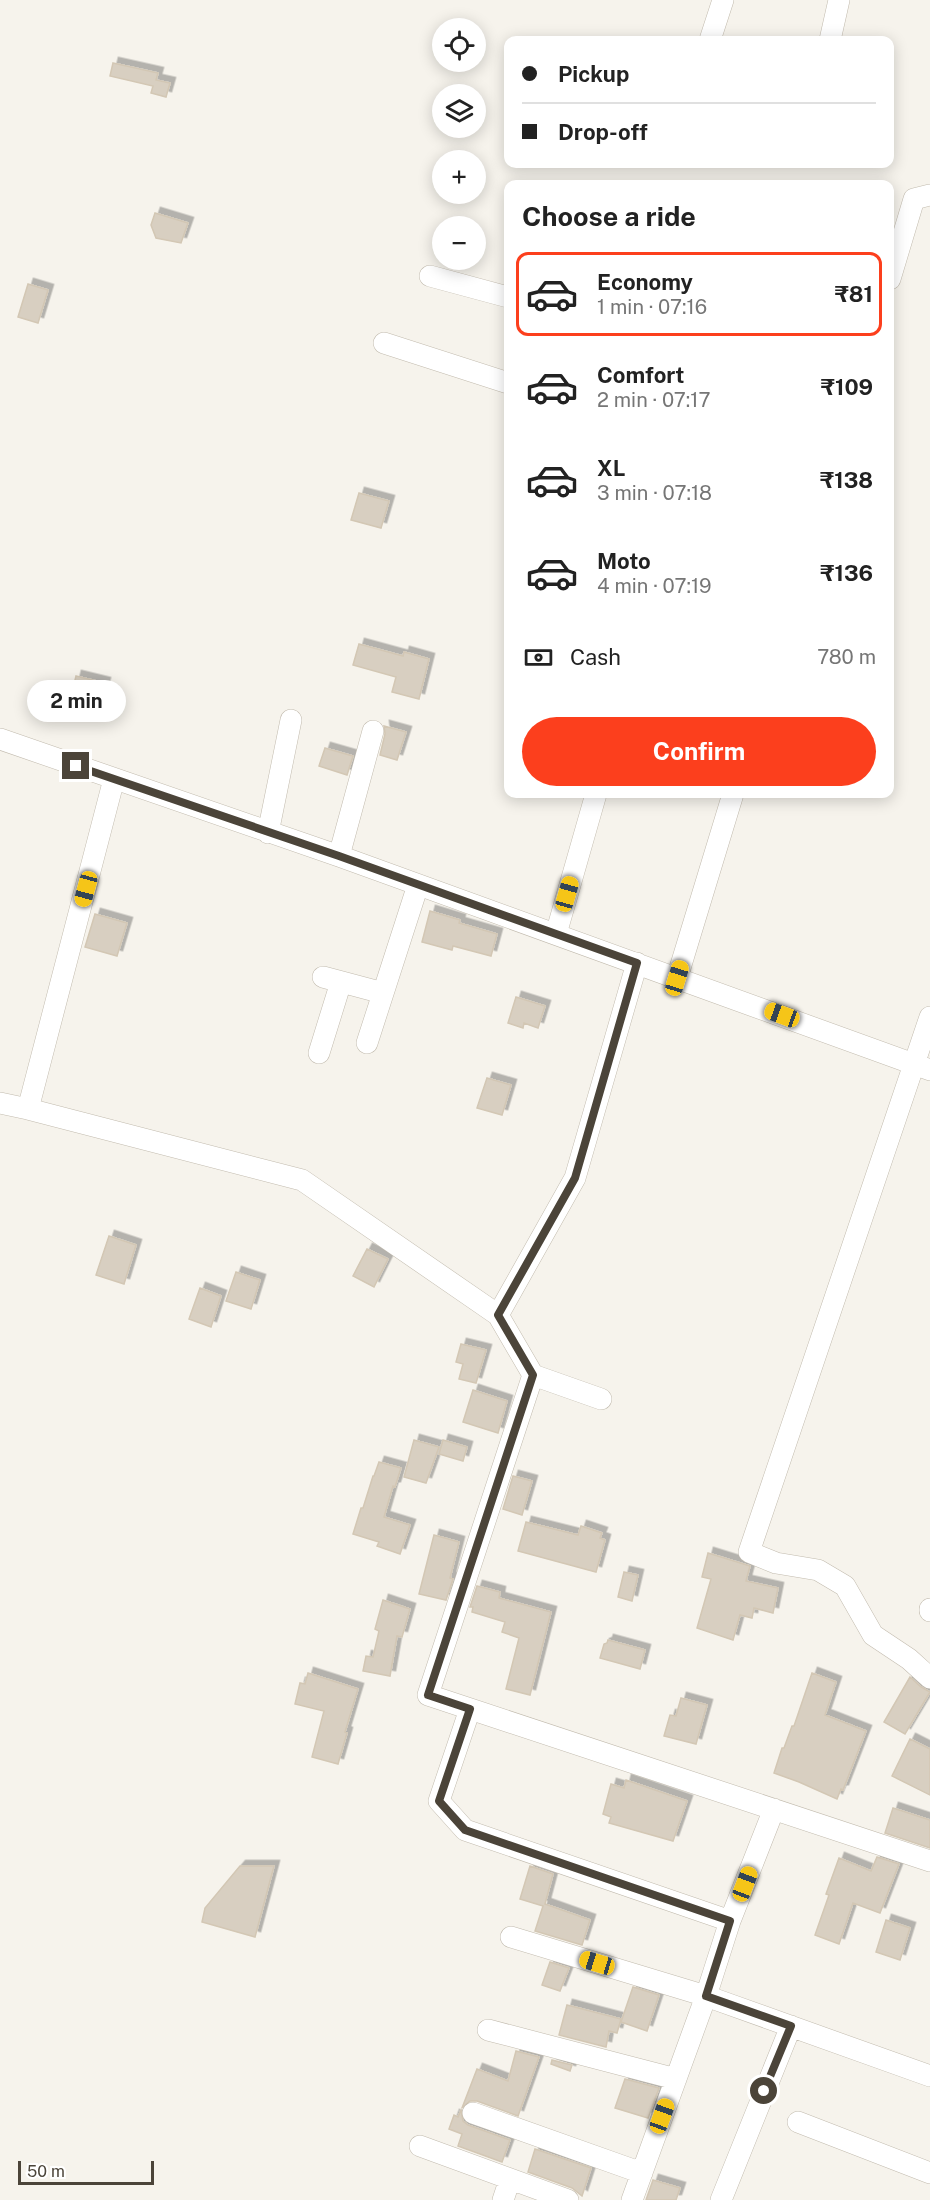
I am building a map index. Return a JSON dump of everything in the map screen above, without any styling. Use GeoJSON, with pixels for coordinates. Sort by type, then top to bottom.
{"type":"FeatureCollection","features":[{"type":"Feature","properties":{"kind":"street"},"geometry":{"type":"LineString","coordinates":[[711,36],[723,0]]}},
{"type":"Feature","properties":{"kind":"street"},"geometry":{"type":"LineString","coordinates":[[831,36],[839,0]]}},
{"type":"Feature","properties":{"kind":"street"},"geometry":{"type":"LineString","coordinates":[[894,266],[914,199],[930,195]]}},
{"type":"Feature","properties":{"kind":"street"},"geometry":{"type":"LineString","coordinates":[[430,276],[504,296]]}},
{"type":"Feature","properties":{"kind":"street"},"geometry":{"type":"LineString","coordinates":[[384,343],[504,382]]}},
{"type":"Feature","properties":{"kind":"street"},"geometry":{"type":"LineString","coordinates":[[268,833],[291,720]]}},
{"type":"Feature","properties":{"kind":"street"},"geometry":{"type":"LineString","coordinates":[[339,856],[373,731]]}},
{"type":"Feature","properties":{"kind":"street"},"geometry":{"type":"LineString","coordinates":[[0,740],[339,856],[923,1067]]}},
{"type":"Feature","properties":{"kind":"street"},"geometry":{"type":"LineString","coordinates":[[28,1109],[114,779]]}},
{"type":"Feature","properties":{"kind":"street"},"geometry":{"type":"LineString","coordinates":[[556,934],[595,798]]}},
{"type":"Feature","properties":{"kind":"street"},"geometry":{"type":"LineString","coordinates":[[677,978],[732,798]]}},
{"type":"Feature","properties":{"kind":"street"},"geometry":{"type":"LineString","coordinates":[[368,1043],[418,885]]}},
{"type":"Feature","properties":{"kind":"street"},"geometry":{"type":"LineString","coordinates":[[498,1315],[575,1178],[637,963]]}},
{"type":"Feature","properties":{"kind":"street"},"geometry":{"type":"LineString","coordinates":[[319,1053],[332,979],[383,993]]}},
{"type":"Feature","properties":{"kind":"street"},"geometry":{"type":"LineString","coordinates":[[930,1017],[923,1067],[749,1552],[776,1563],[818,1570],[845,1586],[873,1635],[909,1659],[930,1678]]}},
{"type":"Feature","properties":{"kind":"street"},"geometry":{"type":"LineString","coordinates":[[0,1103],[302,1180],[498,1315],[533,1375],[601,1399]]}},
{"type":"Feature","properties":{"kind":"street"},"geometry":{"type":"LineString","coordinates":[[533,1375],[428,1695],[930,1861]]}},
{"type":"Feature","properties":{"kind":"street"},"geometry":{"type":"LineString","coordinates":[[470,1709],[439,1801],[465,1830],[730,1921]]}},
{"type":"Feature","properties":{"kind":"street"},"geometry":{"type":"LineString","coordinates":[[632,2200],[706,1996],[730,1921],[774,1809]]}},
{"type":"Feature","properties":{"kind":"street"},"geometry":{"type":"LineString","coordinates":[[511,1936],[706,1996],[930,2076]]}},
{"type":"Feature","properties":{"kind":"street"},"geometry":{"type":"LineString","coordinates":[[720,2200],[791,2026]]}},
{"type":"Feature","properties":{"kind":"street"},"geometry":{"type":"LineString","coordinates":[[488,2030],[676,2079]]}},
{"type":"Feature","properties":{"kind":"street"},"geometry":{"type":"LineString","coordinates":[[473,2113],[642,2173]]}},
{"type":"Feature","properties":{"kind":"street"},"geometry":{"type":"LineString","coordinates":[[798,2122],[930,2173]]}},
{"type":"Feature","properties":{"kind":"street"},"geometry":{"type":"LineString","coordinates":[[420,2146],[567,2200]]}},
{"type":"Feature","properties":{"kind":"street"},"geometry":{"type":"LineString","coordinates":[[503,2200],[510,2179]]}},
{"type":"Feature","properties":{"kind":"building"},"geometry":{"type":"Polygon","coordinates":[[[113,63],[158,73],[156,80],[170,83],[166,97],[151,93],[153,86],[110,76],[113,63]]]}},
{"type":"Feature","properties":{"kind":"building"},"geometry":{"type":"Polygon","coordinates":[[[155,213],[188,223],[181,243],[156,238],[151,225],[155,213]]]}},
{"type":"Feature","properties":{"kind":"building"},"geometry":{"type":"Polygon","coordinates":[[[28,284],[48,290],[38,323],[18,317],[28,284]]]}},
{"type":"Feature","properties":{"kind":"building"},"geometry":{"type":"Polygon","coordinates":[[[359,493],[389,501],[381,528],[351,520],[359,493]]]}},
{"type":"Feature","properties":{"kind":"building"},"geometry":{"type":"Polygon","coordinates":[[[359,644],[403,656],[404,652],[429,659],[419,699],[392,692],[396,677],[353,665],[359,644]]]}},
{"type":"Feature","properties":{"kind":"building"},"geometry":{"type":"Polygon","coordinates":[[[76,676],[105,683],[98,709],[70,701],[76,676]]]}},
{"type":"Feature","properties":{"kind":"building"},"geometry":{"type":"Polygon","coordinates":[[[384,726],[406,732],[397,760],[380,755],[385,734],[384,726]]]}},
{"type":"Feature","properties":{"kind":"building"},"geometry":{"type":"Polygon","coordinates":[[[325,748],[353,756],[347,775],[319,766],[325,748]]]}},
{"type":"Feature","properties":{"kind":"building"},"geometry":{"type":"Polygon","coordinates":[[[430,911],[460,920],[459,923],[497,934],[491,956],[453,946],[452,950],[422,942],[430,911]]]}},
{"type":"Feature","properties":{"kind":"building"},"geometry":{"type":"Polygon","coordinates":[[[95,914],[127,923],[117,956],[85,947],[95,914]]]}},
{"type":"Feature","properties":{"kind":"building"},"geometry":{"type":"Polygon","coordinates":[[[516,997],[545,1006],[538,1028],[524,1023],[523,1028],[508,1023],[516,997]]]}},
{"type":"Feature","properties":{"kind":"building"},"geometry":{"type":"Polygon","coordinates":[[[487,1078],[511,1085],[502,1115],[477,1108],[487,1078]]]}},
{"type":"Feature","properties":{"kind":"building"},"geometry":{"type":"Polygon","coordinates":[[[109,1236],[136,1245],[124,1284],[96,1275],[109,1236]]]}},
{"type":"Feature","properties":{"kind":"building"},"geometry":{"type":"Polygon","coordinates":[[[367,1249],[388,1259],[374,1287],[353,1276],[367,1249]]]}},
{"type":"Feature","properties":{"kind":"building"},"geometry":{"type":"Polygon","coordinates":[[[236,1272],[260,1280],[251,1309],[226,1301],[236,1272]]]}},
{"type":"Feature","properties":{"kind":"building"},"geometry":{"type":"Polygon","coordinates":[[[200,1288],[221,1296],[211,1327],[189,1319],[200,1288]]]}},
{"type":"Feature","properties":{"kind":"building"},"geometry":{"type":"Polygon","coordinates":[[[461,1344],[486,1350],[476,1383],[459,1379],[463,1364],[456,1362],[461,1344]]]}},
{"type":"Feature","properties":{"kind":"building"},"geometry":{"type":"Polygon","coordinates":[[[473,1390],[507,1401],[498,1433],[463,1422],[473,1390]]]}},
{"type":"Feature","properties":{"kind":"building"},"geometry":{"type":"Polygon","coordinates":[[[414,1440],[439,1447],[426,1483],[404,1477],[414,1440]]]}},
{"type":"Feature","properties":{"kind":"building"},"geometry":{"type":"Polygon","coordinates":[[[443,1440],[467,1447],[463,1461],[439,1454],[443,1440]]]}},
{"type":"Feature","properties":{"kind":"building"},"geometry":{"type":"Polygon","coordinates":[[[379,1462],[401,1468],[384,1517],[410,1525],[400,1554],[377,1546],[379,1542],[353,1534],[379,1462]]]}},
{"type":"Feature","properties":{"kind":"building"},"geometry":{"type":"Polygon","coordinates":[[[513,1476],[532,1481],[522,1515],[503,1509],[513,1476]]]}},
{"type":"Feature","properties":{"kind":"building"},"geometry":{"type":"Polygon","coordinates":[[[526,1522],[578,1535],[581,1526],[602,1533],[600,1538],[605,1540],[596,1572],[518,1551],[526,1522]]]}},
{"type":"Feature","properties":{"kind":"building"},"geometry":{"type":"Polygon","coordinates":[[[434,1535],[459,1542],[450,1578],[453,1579],[446,1600],[419,1594],[434,1535]]]}},
{"type":"Feature","properties":{"kind":"building"},"geometry":{"type":"Polygon","coordinates":[[[708,1553],[750,1566],[746,1581],[778,1588],[773,1613],[754,1608],[752,1618],[740,1615],[733,1640],[697,1628],[711,1579],[702,1577],[708,1553]]]}},
{"type":"Feature","properties":{"kind":"building"},"geometry":{"type":"Polygon","coordinates":[[[624,1572],[638,1575],[632,1601],[618,1597],[624,1572]]]}},
{"type":"Feature","properties":{"kind":"building"},"geometry":{"type":"Polygon","coordinates":[[[477,1586],[500,1592],[499,1598],[551,1612],[530,1695],[506,1689],[519,1638],[502,1632],[505,1622],[472,1612],[473,1607],[470,1607],[477,1586]]]}},
{"type":"Feature","properties":{"kind":"building"},"geometry":{"type":"Polygon","coordinates":[[[383,1600],[410,1609],[402,1637],[397,1636],[390,1676],[363,1671],[366,1656],[373,1657],[379,1631],[375,1629],[383,1600]]]}},
{"type":"Feature","properties":{"kind":"building"},"geometry":{"type":"Polygon","coordinates":[[[608,1640],[645,1650],[640,1669],[600,1658],[604,1644],[608,1640]]]}},
{"type":"Feature","properties":{"kind":"building"},"geometry":{"type":"Polygon","coordinates":[[[308,1673],[358,1689],[338,1764],[312,1757],[324,1711],[295,1704],[300,1683],[305,1684],[308,1673]]]}},
{"type":"Feature","properties":{"kind":"building"},"geometry":{"type":"Polygon","coordinates":[[[812,1673],[836,1682],[825,1715],[866,1731],[843,1790],[841,1789],[837,1799],[774,1773],[782,1748],[794,1726],[812,1673]]]}},
{"type":"Feature","properties":{"kind":"building"},"geometry":{"type":"Polygon","coordinates":[[[910,1677],[930,1692],[905,1734],[884,1722],[910,1677]]]}},
{"type":"Feature","properties":{"kind":"building"},"geometry":{"type":"Polygon","coordinates":[[[681,1698],[707,1705],[696,1744],[664,1736],[670,1715],[676,1716],[681,1698]]]}},
{"type":"Feature","properties":{"kind":"building"},"geometry":{"type":"Polygon","coordinates":[[[910,1739],[930,1749],[930,1795],[892,1776],[910,1739]]]}},
{"type":"Feature","properties":{"kind":"building"},"geometry":{"type":"Polygon","coordinates":[[[626,1780],[687,1801],[673,1841],[609,1823],[611,1817],[603,1814],[611,1784],[624,1788],[626,1780]]]}},
{"type":"Feature","properties":{"kind":"building"},"geometry":{"type":"Polygon","coordinates":[[[893,1808],[930,1820],[930,1848],[885,1833],[893,1808]]]}},
{"type":"Feature","properties":{"kind":"building"},"geometry":{"type":"Polygon","coordinates":[[[877,1857],[899,1864],[880,1913],[853,1903],[839,1944],[815,1935],[839,1858],[871,1871],[877,1857]]]}},
{"type":"Feature","properties":{"kind":"building"},"geometry":{"type":"Polygon","coordinates":[[[240,1866],[274,1866],[255,1937],[202,1922],[205,1908],[240,1866]]]}},
{"type":"Feature","properties":{"kind":"building"},"geometry":{"type":"Polygon","coordinates":[[[530,1866],[553,1874],[545,1904],[590,1920],[582,1945],[535,1931],[543,1906],[520,1899],[530,1866]]]}},
{"type":"Feature","properties":{"kind":"building"},"geometry":{"type":"Polygon","coordinates":[[[886,1920],[910,1928],[900,1960],[876,1952],[886,1920]]]}},
{"type":"Feature","properties":{"kind":"building"},"geometry":{"type":"Polygon","coordinates":[[[550,1962],[569,1968],[560,1991],[542,1985],[550,1962]]]}},
{"type":"Feature","properties":{"kind":"building"},"geometry":{"type":"Polygon","coordinates":[[[633,1987],[659,1995],[647,2031],[621,2022],[633,1987]]]}},
{"type":"Feature","properties":{"kind":"building"},"geometry":{"type":"Polygon","coordinates":[[[567,2005],[621,2019],[617,2033],[609,2031],[606,2047],[559,2035],[567,2005]]]}},
{"type":"Feature","properties":{"kind":"building"},"geometry":{"type":"Polygon","coordinates":[[[516,2051],[539,2057],[518,2116],[477,2101],[470,2101],[462,2108],[477,2069],[508,2081],[516,2051]]]}},
{"type":"Feature","properties":{"kind":"building"},"geometry":{"type":"Polygon","coordinates":[[[552,2060],[572,2065],[570,2071],[551,2064],[552,2060]]]}},
{"type":"Feature","properties":{"kind":"building"},"geometry":{"type":"Polygon","coordinates":[[[625,2079],[659,2088],[648,2118],[615,2108],[625,2079]]]}},
{"type":"Feature","properties":{"kind":"building"},"geometry":{"type":"Polygon","coordinates":[[[461,2110],[463,2121],[468,2125],[510,2140],[502,2162],[458,2146],[462,2134],[449,2129],[454,2115],[458,2117],[461,2110]]]}},
{"type":"Feature","properties":{"kind":"building"},"geometry":{"type":"Polygon","coordinates":[[[535,2149],[591,2168],[582,2196],[572,2188],[528,2172],[535,2149]]]}},
{"type":"Feature","properties":{"kind":"building"},"geometry":{"type":"Polygon","coordinates":[[[653,2180],[680,2188],[676,2200],[646,2200],[653,2180]]]}},
{"type":"Feature","properties":{"kind":"route"},"geometry":{"type":"LineString","coordinates":[[76,766],[339,856],[637,963],[575,1178],[498,1315],[533,1375],[428,1695],[470,1709],[439,1801],[465,1830],[730,1921],[706,1996],[791,2026],[764,2091]]}}]}
